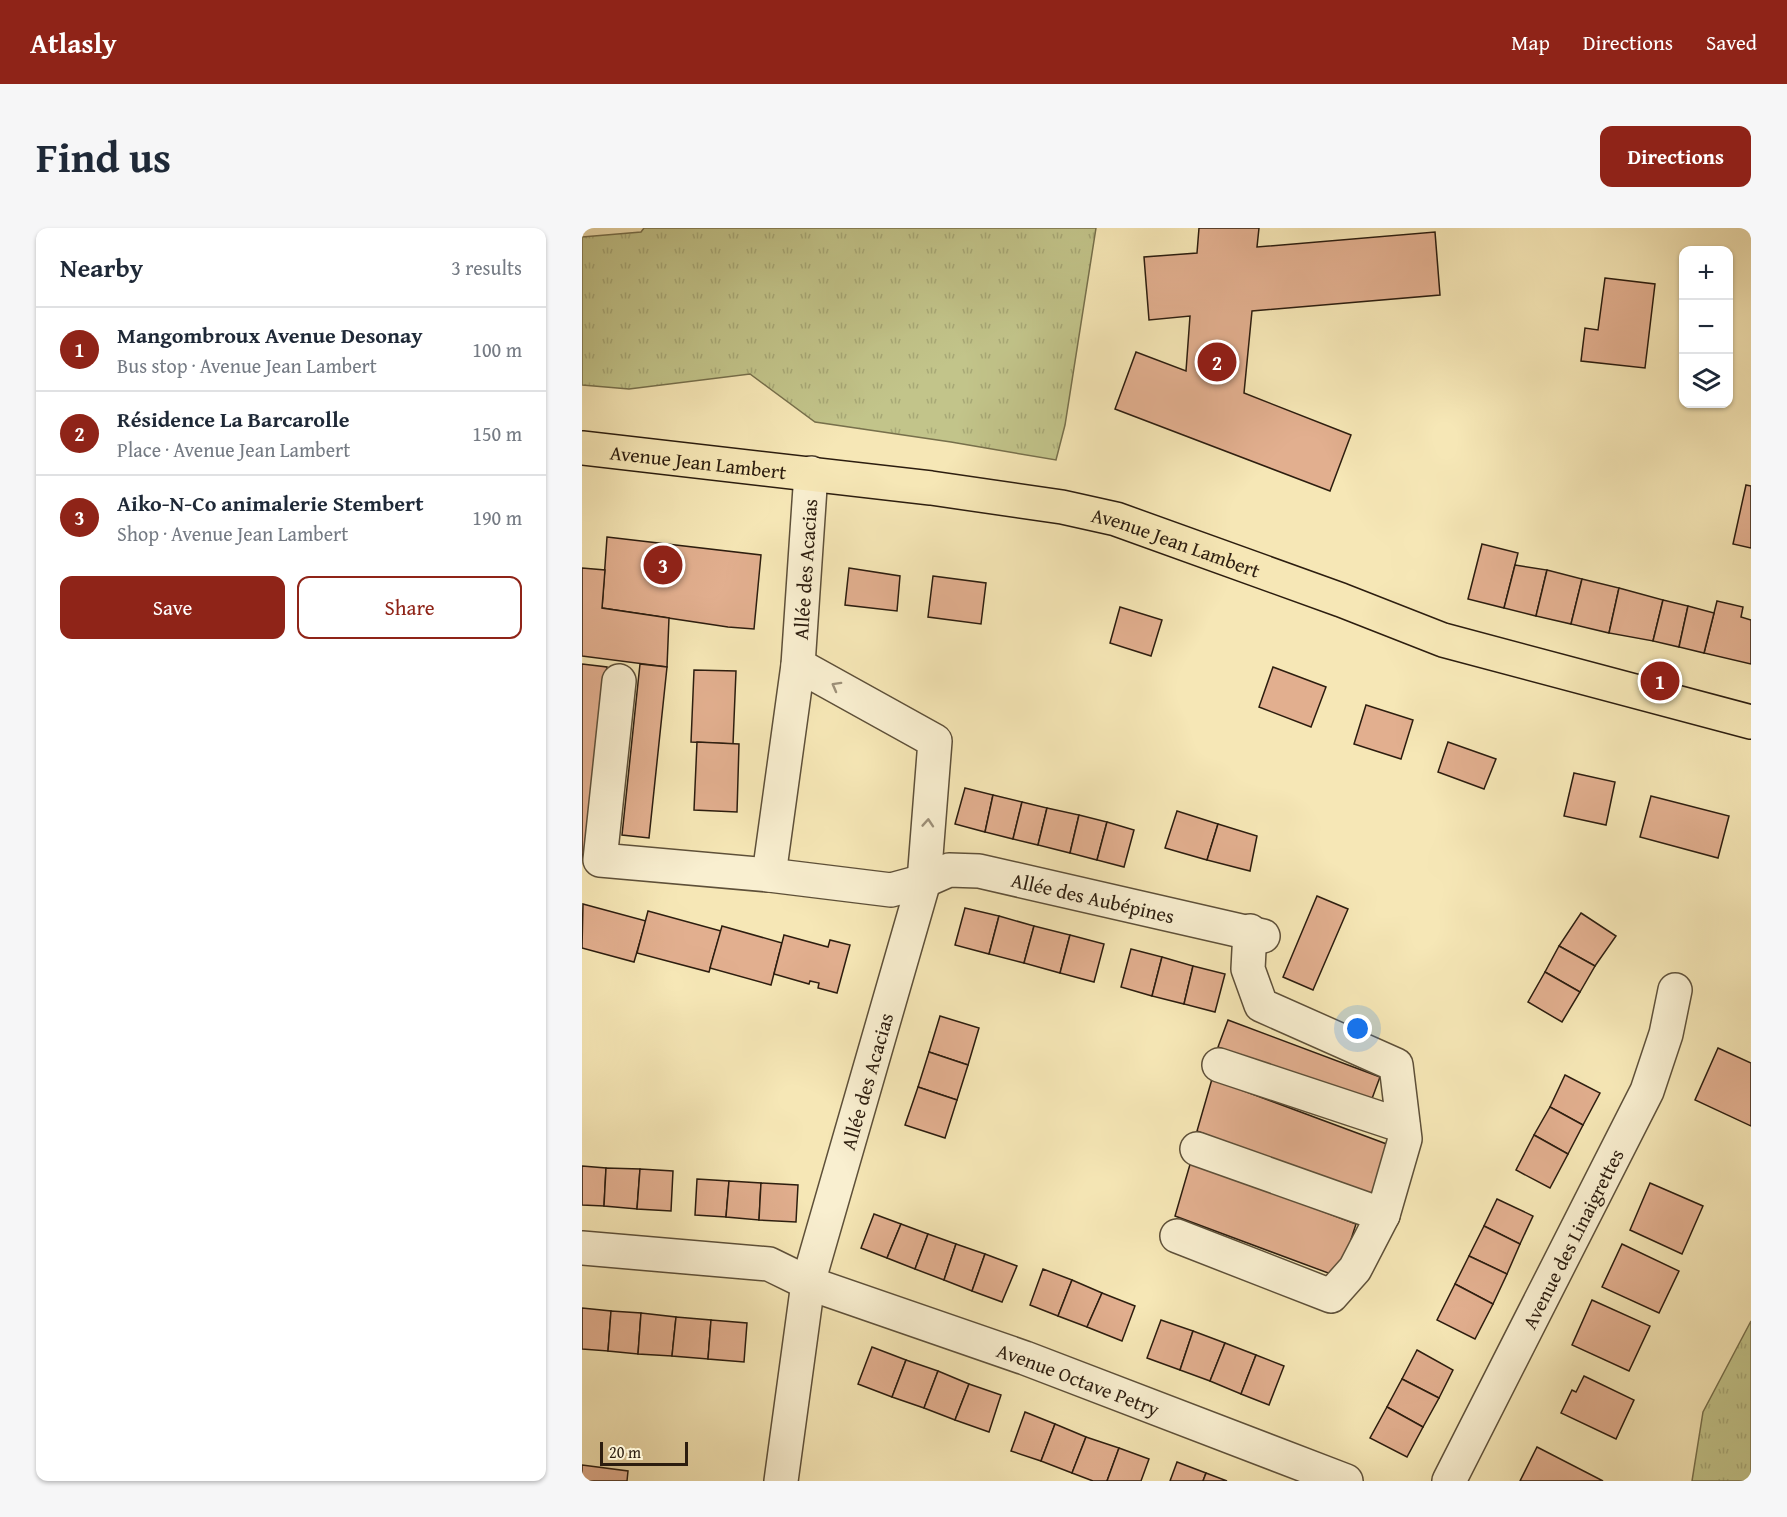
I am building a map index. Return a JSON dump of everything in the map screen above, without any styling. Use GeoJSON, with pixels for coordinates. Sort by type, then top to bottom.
{"type":"FeatureCollection","features":[{"type":"Feature","properties":{"kind":"main road","name":"Avenue Jean Lambert"},"geometry":{"type":"LineString","coordinates":[[582,448],[811,473],[1040,504],[1116,519],[1341,600],[1443,640],[1751,722]]}},
{"type":"Feature","properties":{"kind":"street","name":"Allée des Acacias"},"geometry":{"type":"LineString","coordinates":[[769,875],[798,665],[811,473]]}},
{"type":"Feature","properties":{"kind":"street","name":"Allée des Acacias"},"geometry":{"type":"LineString","coordinates":[[798,665],[934,741],[924,881],[808,1283]]}},
{"type":"Feature","properties":{"kind":"street"},"geometry":{"type":"LineString","coordinates":[[619,681],[600,860],[769,875],[891,890],[924,881]]}},
{"type":"Feature","properties":{"kind":"street","name":"Allée des Aubépines"},"geometry":{"type":"LineString","coordinates":[[924,881],[949,870],[979,871],[1257,934],[1248,969],[1261,1005],[1396,1065],[1403,1126]]}},
{"type":"Feature","properties":{"kind":"street","name":"Avenue des Linaigrettes"},"geometry":{"type":"LineString","coordinates":[[1449,1481],[1647,1090],[1666,1034],[1675,990]]}},
{"type":"Feature","properties":{"kind":"street"},"geometry":{"type":"LineString","coordinates":[[1177,1236],[1331,1296],[1356,1269],[1383,1215],[1405,1139],[1403,1126],[1219,1065]]}},
{"type":"Feature","properties":{"kind":"street"},"geometry":{"type":"LineString","coordinates":[[1197,1149],[1383,1215]]}},
{"type":"Feature","properties":{"kind":"street","name":"Avenue Octave Petry"},"geometry":{"type":"LineString","coordinates":[[582,1248],[769,1264],[808,1283],[1025,1358],[1346,1481]]}},
{"type":"Feature","properties":{"kind":"street"},"geometry":{"type":"LineString","coordinates":[[781,1481],[808,1283]]}},
{"type":"Feature","properties":{"kind":"green space"},"geometry":{"type":"Polygon","coordinates":[[[644,228],[1096,228],[1065,425],[1056,460],[815,422],[750,374],[629,389],[582,385],[582,237],[641,232],[644,228]]]}},
{"type":"Feature","properties":{"kind":"green space"},"geometry":{"type":"Polygon","coordinates":[[[1751,1321],[1751,1481],[1692,1481],[1703,1412],[1751,1321]]]}},
{"type":"Feature","properties":{"kind":"building"},"geometry":{"type":"Polygon","coordinates":[[[1199,228],[1259,228],[1257,247],[1435,232],[1440,295],[1252,311],[1244,393],[1351,435],[1330,491],[1115,409],[1136,352],[1186,371],[1190,316],[1149,320],[1144,257],[1197,253],[1199,228]]]}},
{"type":"Feature","properties":{"kind":"building"},"geometry":{"type":"Polygon","coordinates":[[[1605,278],[1655,284],[1645,368],[1581,361],[1585,328],[1598,330],[1605,278]]]}},
{"type":"Feature","properties":{"kind":"building"},"geometry":{"type":"Polygon","coordinates":[[[1746,485],[1751,486],[1751,548],[1733,544],[1746,485]]]}},
{"type":"Feature","properties":{"kind":"building"},"geometry":{"type":"Polygon","coordinates":[[[607,537],[761,555],[754,629],[602,608],[607,537]]]}},
{"type":"Feature","properties":{"kind":"building"},"geometry":{"type":"Polygon","coordinates":[[[1482,544],[1518,553],[1504,608],[1468,599],[1482,544]]]}},
{"type":"Feature","properties":{"kind":"building"},"geometry":{"type":"Polygon","coordinates":[[[1515,565],[1547,570],[1536,616],[1504,608],[1515,565]]]}},
{"type":"Feature","properties":{"kind":"building"},"geometry":{"type":"Polygon","coordinates":[[[582,568],[605,570],[602,608],[669,618],[667,667],[582,656],[582,568]]]}},
{"type":"Feature","properties":{"kind":"building"},"geometry":{"type":"Polygon","coordinates":[[[849,568],[900,576],[897,611],[845,605],[849,568]]]}},
{"type":"Feature","properties":{"kind":"building"},"geometry":{"type":"Polygon","coordinates":[[[1547,570],[1582,579],[1571,624],[1536,616],[1547,570]]]}},
{"type":"Feature","properties":{"kind":"building"},"geometry":{"type":"Polygon","coordinates":[[[933,576],[986,583],[981,624],[928,617],[933,576]]]}},
{"type":"Feature","properties":{"kind":"building"},"geometry":{"type":"Polygon","coordinates":[[[1582,579],[1619,588],[1609,633],[1571,624],[1582,579]]]}},
{"type":"Feature","properties":{"kind":"building"},"geometry":{"type":"Polygon","coordinates":[[[1619,588],[1663,600],[1653,641],[1609,633],[1619,588]]]}},
{"type":"Feature","properties":{"kind":"building"},"geometry":{"type":"Polygon","coordinates":[[[1663,600],[1688,606],[1679,647],[1653,641],[1663,600]]]}},
{"type":"Feature","properties":{"kind":"building"},"geometry":{"type":"Polygon","coordinates":[[[1717,601],[1743,607],[1741,617],[1751,620],[1751,664],[1704,653],[1717,601]]]}},
{"type":"Feature","properties":{"kind":"building"},"geometry":{"type":"Polygon","coordinates":[[[1688,606],[1714,613],[1704,653],[1679,647],[1688,606]]]}},
{"type":"Feature","properties":{"kind":"building"},"geometry":{"type":"Polygon","coordinates":[[[1120,607],[1162,620],[1151,656],[1110,643],[1120,607]]]}},
{"type":"Feature","properties":{"kind":"building"},"geometry":{"type":"Polygon","coordinates":[[[582,664],[607,667],[583,859],[582,859],[582,664]]]}},
{"type":"Feature","properties":{"kind":"building"},"geometry":{"type":"Polygon","coordinates":[[[640,664],[667,667],[649,838],[622,835],[640,664]]]}},
{"type":"Feature","properties":{"kind":"building"},"geometry":{"type":"Polygon","coordinates":[[[1273,667],[1326,687],[1311,727],[1259,707],[1273,667]]]}},
{"type":"Feature","properties":{"kind":"building"},"geometry":{"type":"Polygon","coordinates":[[[694,670],[736,671],[733,744],[691,742],[694,670]]]}},
{"type":"Feature","properties":{"kind":"building"},"geometry":{"type":"Polygon","coordinates":[[[1366,705],[1413,720],[1401,759],[1354,744],[1366,705]]]}},
{"type":"Feature","properties":{"kind":"building"},"geometry":{"type":"Polygon","coordinates":[[[697,742],[739,744],[737,812],[694,810],[697,742]]]}},
{"type":"Feature","properties":{"kind":"building"},"geometry":{"type":"Polygon","coordinates":[[[1448,742],[1496,759],[1484,789],[1438,772],[1448,742]]]}},
{"type":"Feature","properties":{"kind":"building"},"geometry":{"type":"Polygon","coordinates":[[[1574,773],[1615,782],[1606,825],[1564,816],[1574,773]]]}},
{"type":"Feature","properties":{"kind":"building"},"geometry":{"type":"Polygon","coordinates":[[[965,788],[993,795],[985,832],[955,824],[965,788]]]}},
{"type":"Feature","properties":{"kind":"building"},"geometry":{"type":"Polygon","coordinates":[[[993,795],[1022,802],[1013,839],[985,832],[993,795]]]}},
{"type":"Feature","properties":{"kind":"building"},"geometry":{"type":"Polygon","coordinates":[[[1651,796],[1729,816],[1718,858],[1640,837],[1651,796]]]}},
{"type":"Feature","properties":{"kind":"building"},"geometry":{"type":"Polygon","coordinates":[[[1022,802],[1047,808],[1038,845],[1013,839],[1022,802]]]}},
{"type":"Feature","properties":{"kind":"building"},"geometry":{"type":"Polygon","coordinates":[[[1047,808],[1079,815],[1070,853],[1038,845],[1047,808]]]}},
{"type":"Feature","properties":{"kind":"building"},"geometry":{"type":"Polygon","coordinates":[[[1177,811],[1218,824],[1207,860],[1165,848],[1177,811]]]}},
{"type":"Feature","properties":{"kind":"building"},"geometry":{"type":"Polygon","coordinates":[[[1079,815],[1107,822],[1097,860],[1070,853],[1079,815]]]}},
{"type":"Feature","properties":{"kind":"building"},"geometry":{"type":"Polygon","coordinates":[[[1107,822],[1134,830],[1124,867],[1097,860],[1107,822]]]}},
{"type":"Feature","properties":{"kind":"building"},"geometry":{"type":"Polygon","coordinates":[[[1218,824],[1257,836],[1250,871],[1207,860],[1218,824]]]}},
{"type":"Feature","properties":{"kind":"building"},"geometry":{"type":"Polygon","coordinates":[[[1317,896],[1348,909],[1313,990],[1283,977],[1317,896]]]}},
{"type":"Feature","properties":{"kind":"building"},"geometry":{"type":"Polygon","coordinates":[[[583,904],[646,921],[634,962],[582,948],[583,904]]]}},
{"type":"Feature","properties":{"kind":"building"},"geometry":{"type":"Polygon","coordinates":[[[965,908],[999,916],[989,954],[955,945],[965,908]]]}},
{"type":"Feature","properties":{"kind":"building"},"geometry":{"type":"Polygon","coordinates":[[[648,911],[721,931],[709,972],[637,953],[648,911]]]}},
{"type":"Feature","properties":{"kind":"building"},"geometry":{"type":"Polygon","coordinates":[[[1581,913],[1616,936],[1595,966],[1559,946],[1581,913]]]}},
{"type":"Feature","properties":{"kind":"building"},"geometry":{"type":"Polygon","coordinates":[[[999,916],[1034,926],[1024,963],[989,954],[999,916]]]}},
{"type":"Feature","properties":{"kind":"building"},"geometry":{"type":"Polygon","coordinates":[[[722,926],[782,943],[771,985],[710,968],[722,926]]]}},
{"type":"Feature","properties":{"kind":"building"},"geometry":{"type":"Polygon","coordinates":[[[1034,926],[1070,935],[1060,973],[1024,963],[1034,926]]]}},
{"type":"Feature","properties":{"kind":"building"},"geometry":{"type":"Polygon","coordinates":[[[784,935],[828,947],[830,940],[850,945],[837,993],[818,988],[819,983],[810,981],[809,984],[774,974],[784,935]]]}},
{"type":"Feature","properties":{"kind":"building"},"geometry":{"type":"Polygon","coordinates":[[[1070,935],[1104,944],[1094,982],[1060,973],[1070,935]]]}},
{"type":"Feature","properties":{"kind":"building"},"geometry":{"type":"Polygon","coordinates":[[[1559,946],[1595,966],[1580,992],[1545,972],[1559,946]]]}},
{"type":"Feature","properties":{"kind":"building"},"geometry":{"type":"Polygon","coordinates":[[[1131,949],[1162,957],[1152,996],[1121,987],[1131,949]]]}},
{"type":"Feature","properties":{"kind":"building"},"geometry":{"type":"Polygon","coordinates":[[[1162,957],[1193,966],[1184,1004],[1152,996],[1162,957]]]}},
{"type":"Feature","properties":{"kind":"building"},"geometry":{"type":"Polygon","coordinates":[[[1193,966],[1225,974],[1215,1012],[1184,1004],[1193,966]]]}},
{"type":"Feature","properties":{"kind":"building"},"geometry":{"type":"Polygon","coordinates":[[[1545,972],[1580,992],[1562,1022],[1528,1002],[1545,972]]]}},
{"type":"Feature","properties":{"kind":"building"},"geometry":{"type":"Polygon","coordinates":[[[940,1016],[979,1028],[968,1065],[929,1052],[940,1016]]]}},
{"type":"Feature","properties":{"kind":"building"},"geometry":{"type":"Polygon","coordinates":[[[1228,1020],[1380,1077],[1370,1104],[1218,1047],[1228,1020]]]}},
{"type":"Feature","properties":{"kind":"building"},"geometry":{"type":"Polygon","coordinates":[[[1718,1048],[1751,1063],[1751,1126],[1695,1100],[1718,1048]]]}},
{"type":"Feature","properties":{"kind":"building"},"geometry":{"type":"Polygon","coordinates":[[[929,1052],[968,1065],[957,1100],[918,1087],[929,1052]]]}},
{"type":"Feature","properties":{"kind":"building"},"geometry":{"type":"Polygon","coordinates":[[[1565,1075],[1600,1093],[1583,1125],[1550,1107],[1565,1075]]]}},
{"type":"Feature","properties":{"kind":"building"},"geometry":{"type":"Polygon","coordinates":[[[1212,1079],[1392,1146],[1373,1199],[1197,1131],[1212,1079]]]}},
{"type":"Feature","properties":{"kind":"building"},"geometry":{"type":"Polygon","coordinates":[[[918,1087],[957,1100],[945,1138],[905,1125],[918,1087]]]}},
{"type":"Feature","properties":{"kind":"building"},"geometry":{"type":"Polygon","coordinates":[[[1550,1107],[1583,1125],[1568,1154],[1534,1135],[1550,1107]]]}},
{"type":"Feature","properties":{"kind":"building"},"geometry":{"type":"Polygon","coordinates":[[[1534,1135],[1568,1154],[1550,1188],[1516,1170],[1534,1135]]]}},
{"type":"Feature","properties":{"kind":"building"},"geometry":{"type":"Polygon","coordinates":[[[1191,1161],[1356,1224],[1339,1277],[1175,1216],[1191,1161]]]}},
{"type":"Feature","properties":{"kind":"building"},"geometry":{"type":"Polygon","coordinates":[[[582,1166],[606,1168],[604,1206],[582,1205],[582,1166]]]}},
{"type":"Feature","properties":{"kind":"building"},"geometry":{"type":"Polygon","coordinates":[[[606,1168],[640,1169],[637,1209],[604,1206],[606,1168]]]}},
{"type":"Feature","properties":{"kind":"building"},"geometry":{"type":"Polygon","coordinates":[[[640,1169],[673,1171],[671,1211],[637,1209],[640,1169]]]}},
{"type":"Feature","properties":{"kind":"building"},"geometry":{"type":"Polygon","coordinates":[[[697,1179],[729,1181],[726,1217],[695,1215],[697,1179]]]}},
{"type":"Feature","properties":{"kind":"building"},"geometry":{"type":"Polygon","coordinates":[[[729,1181],[761,1183],[759,1220],[726,1217],[729,1181]]]}},
{"type":"Feature","properties":{"kind":"building"},"geometry":{"type":"Polygon","coordinates":[[[761,1183],[798,1185],[796,1222],[759,1220],[761,1183]]]}},
{"type":"Feature","properties":{"kind":"building"},"geometry":{"type":"Polygon","coordinates":[[[1650,1183],[1703,1206],[1682,1254],[1630,1230],[1650,1183]]]}},
{"type":"Feature","properties":{"kind":"building"},"geometry":{"type":"Polygon","coordinates":[[[1497,1199],[1533,1216],[1520,1244],[1484,1226],[1497,1199]]]}},
{"type":"Feature","properties":{"kind":"building"},"geometry":{"type":"Polygon","coordinates":[[[874,1214],[901,1224],[887,1258],[861,1248],[874,1214]]]}},
{"type":"Feature","properties":{"kind":"building"},"geometry":{"type":"Polygon","coordinates":[[[901,1224],[928,1234],[915,1269],[887,1258],[901,1224]]]}},
{"type":"Feature","properties":{"kind":"building"},"geometry":{"type":"Polygon","coordinates":[[[1484,1226],[1520,1244],[1507,1274],[1469,1256],[1484,1226]]]}},
{"type":"Feature","properties":{"kind":"building"},"geometry":{"type":"Polygon","coordinates":[[[928,1234],[956,1244],[944,1280],[915,1269],[928,1234]]]}},
{"type":"Feature","properties":{"kind":"building"},"geometry":{"type":"Polygon","coordinates":[[[956,1244],[985,1254],[972,1291],[944,1280],[956,1244]]]}},
{"type":"Feature","properties":{"kind":"building"},"geometry":{"type":"Polygon","coordinates":[[[1622,1244],[1679,1271],[1659,1313],[1602,1287],[1622,1244]]]}},
{"type":"Feature","properties":{"kind":"building"},"geometry":{"type":"Polygon","coordinates":[[[985,1254],[1017,1266],[1002,1302],[972,1291],[985,1254]]]}},
{"type":"Feature","properties":{"kind":"building"},"geometry":{"type":"Polygon","coordinates":[[[1469,1256],[1507,1274],[1493,1304],[1455,1284],[1469,1256]]]}},
{"type":"Feature","properties":{"kind":"building"},"geometry":{"type":"Polygon","coordinates":[[[1043,1269],[1072,1280],[1058,1316],[1030,1305],[1043,1269]]]}},
{"type":"Feature","properties":{"kind":"building"},"geometry":{"type":"Polygon","coordinates":[[[1072,1280],[1102,1293],[1087,1327],[1058,1316],[1072,1280]]]}},
{"type":"Feature","properties":{"kind":"building"},"geometry":{"type":"Polygon","coordinates":[[[1455,1284],[1493,1304],[1475,1339],[1437,1320],[1455,1284]]]}},
{"type":"Feature","properties":{"kind":"building"},"geometry":{"type":"Polygon","coordinates":[[[1102,1293],[1135,1306],[1122,1341],[1087,1327],[1102,1293]]]}},
{"type":"Feature","properties":{"kind":"building"},"geometry":{"type":"Polygon","coordinates":[[[1592,1300],[1650,1326],[1629,1371],[1572,1345],[1592,1300]]]}},
{"type":"Feature","properties":{"kind":"building"},"geometry":{"type":"Polygon","coordinates":[[[582,1308],[611,1311],[608,1351],[582,1349],[582,1308]]]}},
{"type":"Feature","properties":{"kind":"building"},"geometry":{"type":"Polygon","coordinates":[[[611,1311],[641,1313],[638,1354],[608,1351],[611,1311]]]}},
{"type":"Feature","properties":{"kind":"building"},"geometry":{"type":"Polygon","coordinates":[[[641,1313],[676,1317],[672,1356],[638,1354],[641,1313]]]}},
{"type":"Feature","properties":{"kind":"building"},"geometry":{"type":"Polygon","coordinates":[[[676,1317],[711,1320],[708,1359],[672,1356],[676,1317]]]}},
{"type":"Feature","properties":{"kind":"building"},"geometry":{"type":"Polygon","coordinates":[[[711,1320],[747,1323],[744,1362],[708,1359],[711,1320]]]}},
{"type":"Feature","properties":{"kind":"building"},"geometry":{"type":"Polygon","coordinates":[[[1161,1320],[1193,1331],[1180,1370],[1147,1358],[1161,1320]]]}},
{"type":"Feature","properties":{"kind":"building"},"geometry":{"type":"Polygon","coordinates":[[[1193,1331],[1225,1343],[1210,1381],[1180,1370],[1193,1331]]]}},
{"type":"Feature","properties":{"kind":"building"},"geometry":{"type":"Polygon","coordinates":[[[1225,1343],[1256,1355],[1241,1394],[1210,1381],[1225,1343]]]}},
{"type":"Feature","properties":{"kind":"building"},"geometry":{"type":"Polygon","coordinates":[[[872,1347],[906,1360],[892,1397],[858,1384],[872,1347]]]}},
{"type":"Feature","properties":{"kind":"building"},"geometry":{"type":"Polygon","coordinates":[[[1417,1350],[1453,1370],[1439,1398],[1402,1379],[1417,1350]]]}},
{"type":"Feature","properties":{"kind":"building"},"geometry":{"type":"Polygon","coordinates":[[[1256,1355],[1284,1366],[1269,1405],[1241,1394],[1256,1355]]]}},
{"type":"Feature","properties":{"kind":"building"},"geometry":{"type":"Polygon","coordinates":[[[906,1360],[938,1371],[924,1408],[892,1397],[906,1360]]]}},
{"type":"Feature","properties":{"kind":"building"},"geometry":{"type":"Polygon","coordinates":[[[938,1371],[969,1384],[955,1420],[924,1408],[938,1371]]]}},
{"type":"Feature","properties":{"kind":"building"},"geometry":{"type":"Polygon","coordinates":[[[1584,1376],[1634,1400],[1616,1439],[1561,1413],[1572,1390],[1576,1392],[1584,1376]]]}},
{"type":"Feature","properties":{"kind":"building"},"geometry":{"type":"Polygon","coordinates":[[[1402,1379],[1439,1398],[1423,1427],[1387,1407],[1402,1379]]]}},
{"type":"Feature","properties":{"kind":"building"},"geometry":{"type":"Polygon","coordinates":[[[969,1384],[1001,1395],[989,1432],[955,1420],[969,1384]]]}},
{"type":"Feature","properties":{"kind":"building"},"geometry":{"type":"Polygon","coordinates":[[[1387,1407],[1423,1427],[1407,1457],[1370,1438],[1387,1407]]]}},
{"type":"Feature","properties":{"kind":"building"},"geometry":{"type":"Polygon","coordinates":[[[1025,1412],[1055,1424],[1041,1461],[1011,1451],[1025,1412]]]}},
{"type":"Feature","properties":{"kind":"building"},"geometry":{"type":"Polygon","coordinates":[[[1055,1424],[1086,1437],[1072,1473],[1041,1461],[1055,1424]]]}},
{"type":"Feature","properties":{"kind":"building"},"geometry":{"type":"Polygon","coordinates":[[[1086,1437],[1119,1448],[1107,1481],[1093,1481],[1072,1473],[1086,1437]]]}},
{"type":"Feature","properties":{"kind":"building"},"geometry":{"type":"Polygon","coordinates":[[[1537,1447],[1603,1481],[1520,1481],[1537,1447]]]}},
{"type":"Feature","properties":{"kind":"building"},"geometry":{"type":"Polygon","coordinates":[[[1119,1448],[1149,1459],[1141,1481],[1107,1481],[1119,1448]]]}},
{"type":"Feature","properties":{"kind":"building"},"geometry":{"type":"Polygon","coordinates":[[[1177,1462],[1206,1473],[1203,1481],[1170,1481],[1177,1462]]]}},
{"type":"Feature","properties":{"kind":"building"},"geometry":{"type":"Polygon","coordinates":[[[582,1465],[628,1471],[627,1481],[582,1481],[582,1465]]]}},
{"type":"Feature","properties":{"kind":"building"},"geometry":{"type":"Polygon","coordinates":[[[1206,1473],[1227,1481],[1203,1481],[1206,1473]]]}},
{"type":"Feature","properties":{"kind":"place","name":"Résidence La Barcarolle"},"geometry":{"type":"Point","coordinates":[1217,362]}},
{"type":"Feature","properties":{"kind":"place","name":"Aiko-N-Co animalerie Stembert"},"geometry":{"type":"Point","coordinates":[663,565]}},
{"type":"Feature","properties":{"kind":"place","name":"Mangombroux Avenue Desonay"},"geometry":{"type":"Point","coordinates":[1660,681]}}]}
